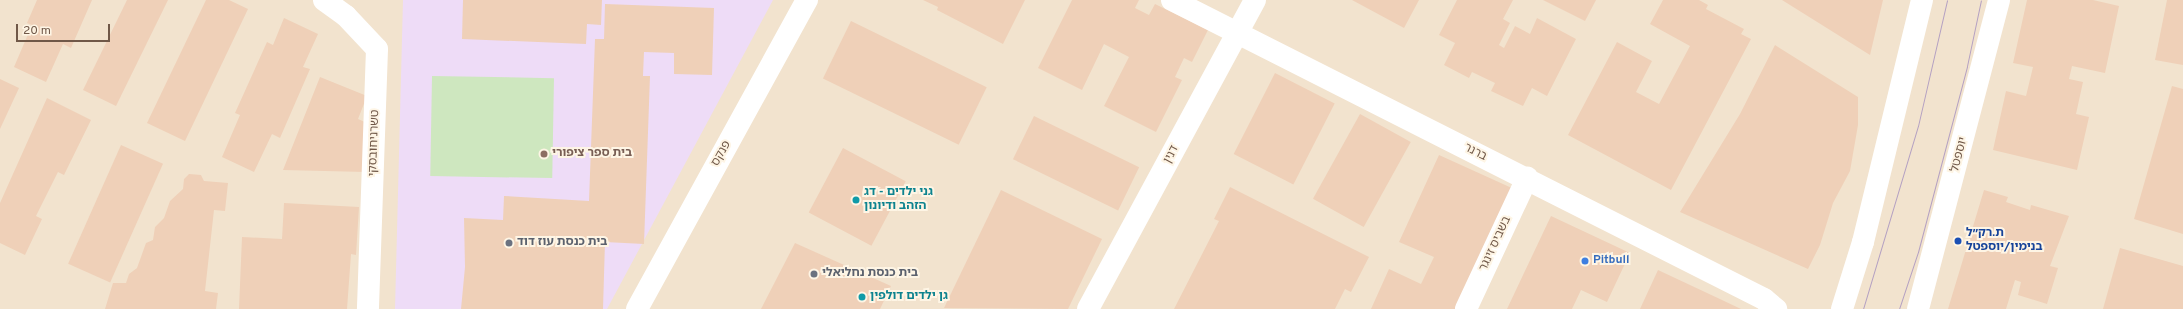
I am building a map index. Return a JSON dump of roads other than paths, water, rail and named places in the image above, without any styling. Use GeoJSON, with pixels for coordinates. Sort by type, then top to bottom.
{"type":"FeatureCollection","features":[{"type":"Feature","properties":{"kind":"street","name":"פנקס"},"geometry":{"type":"LineString","coordinates":[[636,309],[807,0]]}},
{"type":"Feature","properties":{"kind":"street","name":"ברנר"},"geometry":{"type":"LineString","coordinates":[[1172,0],[1236,34],[1527,178],[1764,299],[1776,309]]}},
{"type":"Feature","properties":{"kind":"street","name":"דנין"},"geometry":{"type":"LineString","coordinates":[[1088,309],[1255,0]]}},
{"type":"Feature","properties":{"kind":"street"},"geometry":{"type":"LineString","coordinates":[[1842,309],[1863,242],[1922,0]]}},
{"type":"Feature","properties":{"kind":"street","name":"יוספטל"},"geometry":{"type":"LineString","coordinates":[[1918,309],[1999,0]]}},
{"type":"Feature","properties":{"kind":"street","name":"טשרניחובסקי"},"geometry":{"type":"LineString","coordinates":[[335,4],[377,49],[368,309]]}},
{"type":"Feature","properties":{"kind":"street","name":"בשביס זינגר"},"geometry":{"type":"LineString","coordinates":[[1466,309],[1527,178]]}},
{"type":"Feature","properties":{"kind":"tram line"},"geometry":{"type":"LineString","coordinates":[[1863,309],[1918,126],[1947,0]]}},
{"type":"Feature","properties":{"kind":"tram line"},"geometry":{"type":"LineString","coordinates":[[1899,309],[1918,252],[1967,66],[1981,0]]}},
{"type":"Feature","properties":{"kind":"place","name":"בית ספר ציפורי"},"geometry":{"type":"Point","coordinates":[544,154]}},
{"type":"Feature","properties":{"kind":"place","name":"גני ילדים - דג הזהב ודיונון"},"geometry":{"type":"Point","coordinates":[856,200]}},
{"type":"Feature","properties":{"kind":"place","name":"ת.רק״ל בנימין/יוספטל"},"geometry":{"type":"Point","coordinates":[1958,241]}},
{"type":"Feature","properties":{"kind":"place","name":"בית כנסת עוז דוד"},"geometry":{"type":"Point","coordinates":[509,243]}},
{"type":"Feature","properties":{"kind":"place","name":"Pitbull"},"geometry":{"type":"Point","coordinates":[1585,261]}},
{"type":"Feature","properties":{"kind":"place","name":"בית כנסת נחליאלי"},"geometry":{"type":"Point","coordinates":[814,274]}},
{"type":"Feature","properties":{"kind":"place","name":"גן ילדים דולפין"},"geometry":{"type":"Point","coordinates":[862,297]}}]}
